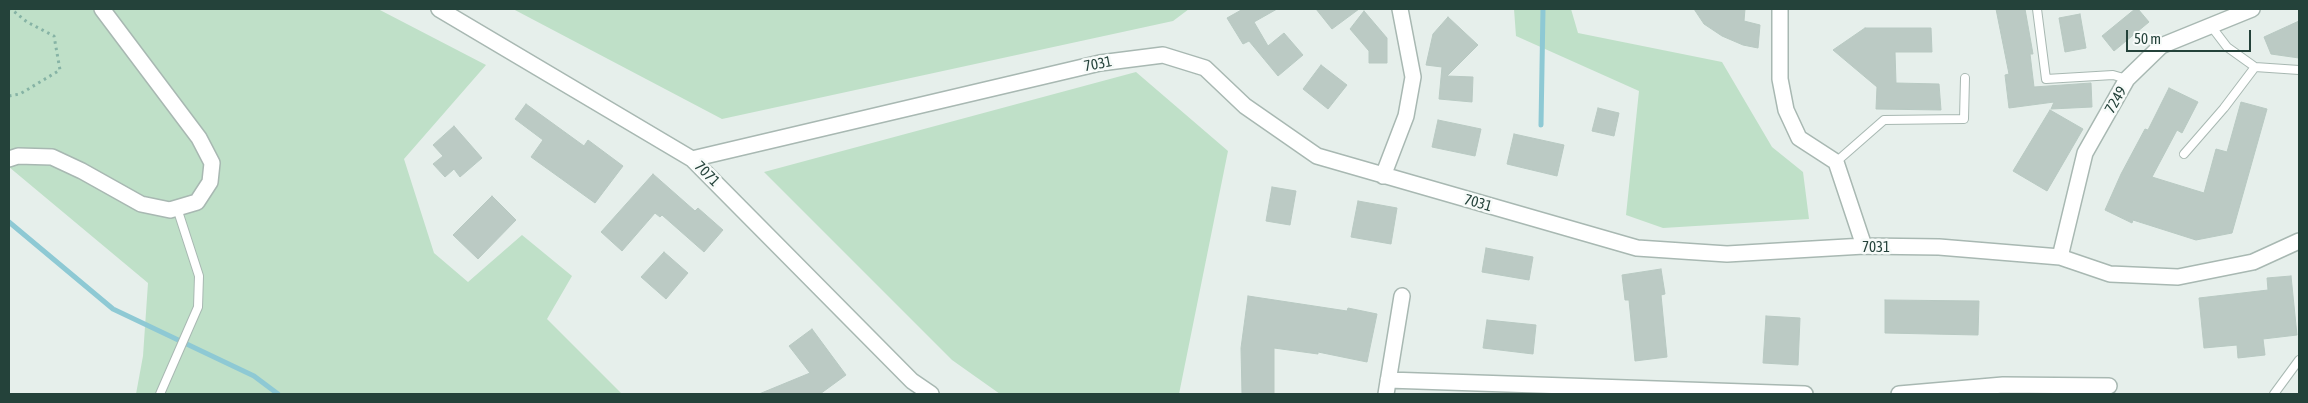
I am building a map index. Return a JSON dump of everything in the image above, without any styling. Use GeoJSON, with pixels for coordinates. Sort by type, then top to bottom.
{"type":"FeatureCollection","features":[{"type":"Feature","properties":{"kind":"street"},"geometry":{"type":"LineString","coordinates":[[9,159],[18,156],[52,157],[82,171],[141,204],[170,210],[196,202],[210,182],[212,162],[199,138],[102,9]]}},
{"type":"Feature","properties":{"kind":"street","name":"7071"},"geometry":{"type":"LineString","coordinates":[[439,9],[692,159],[912,381],[931,394]]}},
{"type":"Feature","properties":{"kind":"street"},"geometry":{"type":"LineString","coordinates":[[1383,176],[1406,116],[1413,77],[1400,9]]}},
{"type":"Feature","properties":{"kind":"street"},"geometry":{"type":"LineString","coordinates":[[1780,9],[1780,80],[1786,110],[1798,138],[1836,162],[1847,188],[1864,246]]}},
{"type":"Feature","properties":{"kind":"street","name":"7249"},"geometry":{"type":"LineString","coordinates":[[2060,258],[2085,153],[2127,80],[2161,46],[2252,9]]}},
{"type":"Feature","properties":{"kind":"street","name":"7031"},"geometry":{"type":"LineString","coordinates":[[692,159],[1100,63],[1163,55],[1204,68],[1245,106],[1317,156],[1637,248],[1727,254],[1864,246],[1940,247],[2060,258],[2110,274],[2178,277],[2253,262],[2299,241]]}},
{"type":"Feature","properties":{"kind":"street"},"geometry":{"type":"LineString","coordinates":[[1402,296],[1387,387],[1805,394]]}},
{"type":"Feature","properties":{"kind":"street"},"geometry":{"type":"LineString","coordinates":[[1899,394],[2003,385],[2109,386]]}},
{"type":"Feature","properties":{"kind":"lane"},"geometry":{"type":"LineString","coordinates":[[2037,9],[2046,79],[2113,75],[2127,80]]}},
{"type":"Feature","properties":{"kind":"lane"},"geometry":{"type":"LineString","coordinates":[[2211,26],[2227,47],[2255,67],[2299,70]]}},
{"type":"Feature","properties":{"kind":"lane"},"geometry":{"type":"LineString","coordinates":[[2184,154],[2224,108],[2255,67]]}},
{"type":"Feature","properties":{"kind":"lane"},"geometry":{"type":"LineString","coordinates":[[1836,162],[1884,120],[1964,119],[1965,78]]}},
{"type":"Feature","properties":{"kind":"lane"},"geometry":{"type":"LineString","coordinates":[[160,394],[198,307],[199,276],[177,208]]}},
{"type":"Feature","properties":{"kind":"lane"},"geometry":{"type":"LineString","coordinates":[[2274,394],[2299,360]]}},
{"type":"Feature","properties":{"kind":"path"},"geometry":{"type":"LineString","coordinates":[[9,96],[20,94],[60,70],[54,36],[27,22],[11,9]]}},
{"type":"Feature","properties":{"kind":"green space"},"geometry":{"type":"Polygon","coordinates":[[[9,9],[378,9],[486,65],[404,159],[434,253],[468,282],[522,235],[572,276],[547,319],[622,394],[136,394],[143,356],[148,283],[9,167],[9,9]]]}},
{"type":"Feature","properties":{"kind":"green space"},"geometry":{"type":"Polygon","coordinates":[[[513,9],[1189,9],[1173,21],[722,119],[513,9]]]}},
{"type":"Feature","properties":{"kind":"green space"},"geometry":{"type":"Polygon","coordinates":[[[1514,9],[1571,9],[1578,33],[1722,62],[1772,147],[1803,172],[1809,219],[1663,228],[1626,215],[1639,91],[1516,36],[1514,9]]]}},
{"type":"Feature","properties":{"kind":"green space"},"geometry":{"type":"Polygon","coordinates":[[[1136,72],[1228,151],[1179,394],[1000,394],[952,360],[764,172],[1136,72]]]}},
{"type":"Feature","properties":{"kind":"building"},"geometry":{"type":"Polygon","coordinates":[[[1243,9],[1277,9],[1254,22],[1268,46],[1284,33],[1303,55],[1278,76],[1249,41],[1243,44],[1227,18],[1243,9]]]}},
{"type":"Feature","properties":{"kind":"building"},"geometry":{"type":"Polygon","coordinates":[[[1316,9],[1359,9],[1332,29],[1316,9]]]}},
{"type":"Feature","properties":{"kind":"building"},"geometry":{"type":"Polygon","coordinates":[[[1694,9],[1745,9],[1744,21],[1760,25],[1758,48],[1743,45],[1722,36],[1704,24],[1694,9]]]}},
{"type":"Feature","properties":{"kind":"building"},"geometry":{"type":"Polygon","coordinates":[[[1996,9],[2025,9],[2033,54],[2030,54],[2034,87],[2091,83],[2092,107],[2051,109],[2054,102],[2009,108],[2005,75],[2009,74],[1996,9]]]}},
{"type":"Feature","properties":{"kind":"building"},"geometry":{"type":"Polygon","coordinates":[[[2135,9],[2138,9],[2149,22],[2114,51],[2102,36],[2135,9]]]}},
{"type":"Feature","properties":{"kind":"building"},"geometry":{"type":"Polygon","coordinates":[[[1364,11],[1387,38],[1387,63],[1369,63],[1369,51],[1350,29],[1364,11]]]}},
{"type":"Feature","properties":{"kind":"building"},"geometry":{"type":"Polygon","coordinates":[[[2080,14],[2086,48],[2065,52],[2059,18],[2080,14]]]}},
{"type":"Feature","properties":{"kind":"building"},"geometry":{"type":"Polygon","coordinates":[[[1448,17],[1478,45],[1447,76],[1473,77],[1472,102],[1439,99],[1442,67],[1426,65],[1433,34],[1448,17]]]}},
{"type":"Feature","properties":{"kind":"building"},"geometry":{"type":"Polygon","coordinates":[[[2299,21],[2299,58],[2271,54],[2264,37],[2299,21]]]}},
{"type":"Feature","properties":{"kind":"building"},"geometry":{"type":"Polygon","coordinates":[[[1865,28],[1931,28],[1932,52],[1895,52],[1896,83],[1939,84],[1941,110],[1876,109],[1877,87],[1833,50],[1865,28]]]}},
{"type":"Feature","properties":{"kind":"building"},"geometry":{"type":"Polygon","coordinates":[[[1321,65],[1347,85],[1328,109],[1303,89],[1321,65]]]}},
{"type":"Feature","properties":{"kind":"building"},"geometry":{"type":"Polygon","coordinates":[[[2169,88],[2198,102],[2182,133],[2177,130],[2152,177],[2204,193],[2216,149],[2227,152],[2241,102],[2267,109],[2232,233],[2196,240],[2133,220],[2132,223],[2105,210],[2121,174],[2145,129],[2148,130],[2169,88]]]}},
{"type":"Feature","properties":{"kind":"building"},"geometry":{"type":"Polygon","coordinates":[[[526,104],[584,146],[588,140],[623,166],[595,203],[531,157],[543,140],[515,119],[526,104]]]}},
{"type":"Feature","properties":{"kind":"building"},"geometry":{"type":"Polygon","coordinates":[[[1598,108],[1619,113],[1614,136],[1592,131],[1598,108]]]}},
{"type":"Feature","properties":{"kind":"building"},"geometry":{"type":"Polygon","coordinates":[[[2050,110],[2083,129],[2047,191],[2013,171],[2050,110]]]}},
{"type":"Feature","properties":{"kind":"building"},"geometry":{"type":"Polygon","coordinates":[[[1438,120],[1481,129],[1475,156],[1432,147],[1438,120]]]}},
{"type":"Feature","properties":{"kind":"building"},"geometry":{"type":"Polygon","coordinates":[[[454,126],[482,158],[460,177],[454,169],[445,177],[433,164],[443,156],[433,145],[454,126]]]}},
{"type":"Feature","properties":{"kind":"building"},"geometry":{"type":"Polygon","coordinates":[[[1514,134],[1564,145],[1557,176],[1507,164],[1514,134]]]}},
{"type":"Feature","properties":{"kind":"building"},"geometry":{"type":"Polygon","coordinates":[[[653,174],[695,211],[698,208],[723,230],[704,252],[662,215],[660,217],[655,213],[622,251],[601,232],[653,174]]]}},
{"type":"Feature","properties":{"kind":"building"},"geometry":{"type":"Polygon","coordinates":[[[1272,187],[1296,191],[1290,225],[1266,221],[1272,187]]]}},
{"type":"Feature","properties":{"kind":"building"},"geometry":{"type":"Polygon","coordinates":[[[492,196],[516,220],[478,259],[453,235],[492,196]]]}},
{"type":"Feature","properties":{"kind":"building"},"geometry":{"type":"Polygon","coordinates":[[[1358,201],[1397,208],[1391,244],[1351,237],[1358,201]]]}},
{"type":"Feature","properties":{"kind":"building"},"geometry":{"type":"Polygon","coordinates":[[[1486,248],[1533,257],[1529,280],[1482,272],[1486,248]]]}},
{"type":"Feature","properties":{"kind":"building"},"geometry":{"type":"Polygon","coordinates":[[[664,252],[688,273],[666,299],[641,277],[664,252]]]}},
{"type":"Feature","properties":{"kind":"building"},"geometry":{"type":"Polygon","coordinates":[[[1661,269],[1665,294],[1661,295],[1667,357],[1635,361],[1629,300],[1625,300],[1622,275],[1661,269]]]}},
{"type":"Feature","properties":{"kind":"building"},"geometry":{"type":"Polygon","coordinates":[[[2291,276],[2297,335],[2263,339],[2265,355],[2238,358],[2237,345],[2204,348],[2199,298],[2268,290],[2267,278],[2291,276]]]}},
{"type":"Feature","properties":{"kind":"building"},"geometry":{"type":"Polygon","coordinates":[[[1248,296],[1347,311],[1348,308],[1377,314],[1367,362],[1318,352],[1318,354],[1274,348],[1274,394],[1242,394],[1241,348],[1248,296]]]}},
{"type":"Feature","properties":{"kind":"building"},"geometry":{"type":"Polygon","coordinates":[[[1885,300],[1979,301],[1978,335],[1885,333],[1885,300]]]}},
{"type":"Feature","properties":{"kind":"building"},"geometry":{"type":"Polygon","coordinates":[[[1766,316],[1800,318],[1798,365],[1763,363],[1766,316]]]}},
{"type":"Feature","properties":{"kind":"building"},"geometry":{"type":"Polygon","coordinates":[[[1487,320],[1536,325],[1533,354],[1483,348],[1487,320]]]}},
{"type":"Feature","properties":{"kind":"building"},"geometry":{"type":"Polygon","coordinates":[[[812,329],[846,375],[820,394],[759,394],[810,373],[789,346],[812,329]]]}},
{"type":"Feature","properties":{"kind":"waterway"},"geometry":{"type":"LineString","coordinates":[[1541,125],[1543,9]]}},
{"type":"Feature","properties":{"kind":"waterway"},"geometry":{"type":"LineString","coordinates":[[9,222],[113,309],[254,376],[278,394]]}}]}
